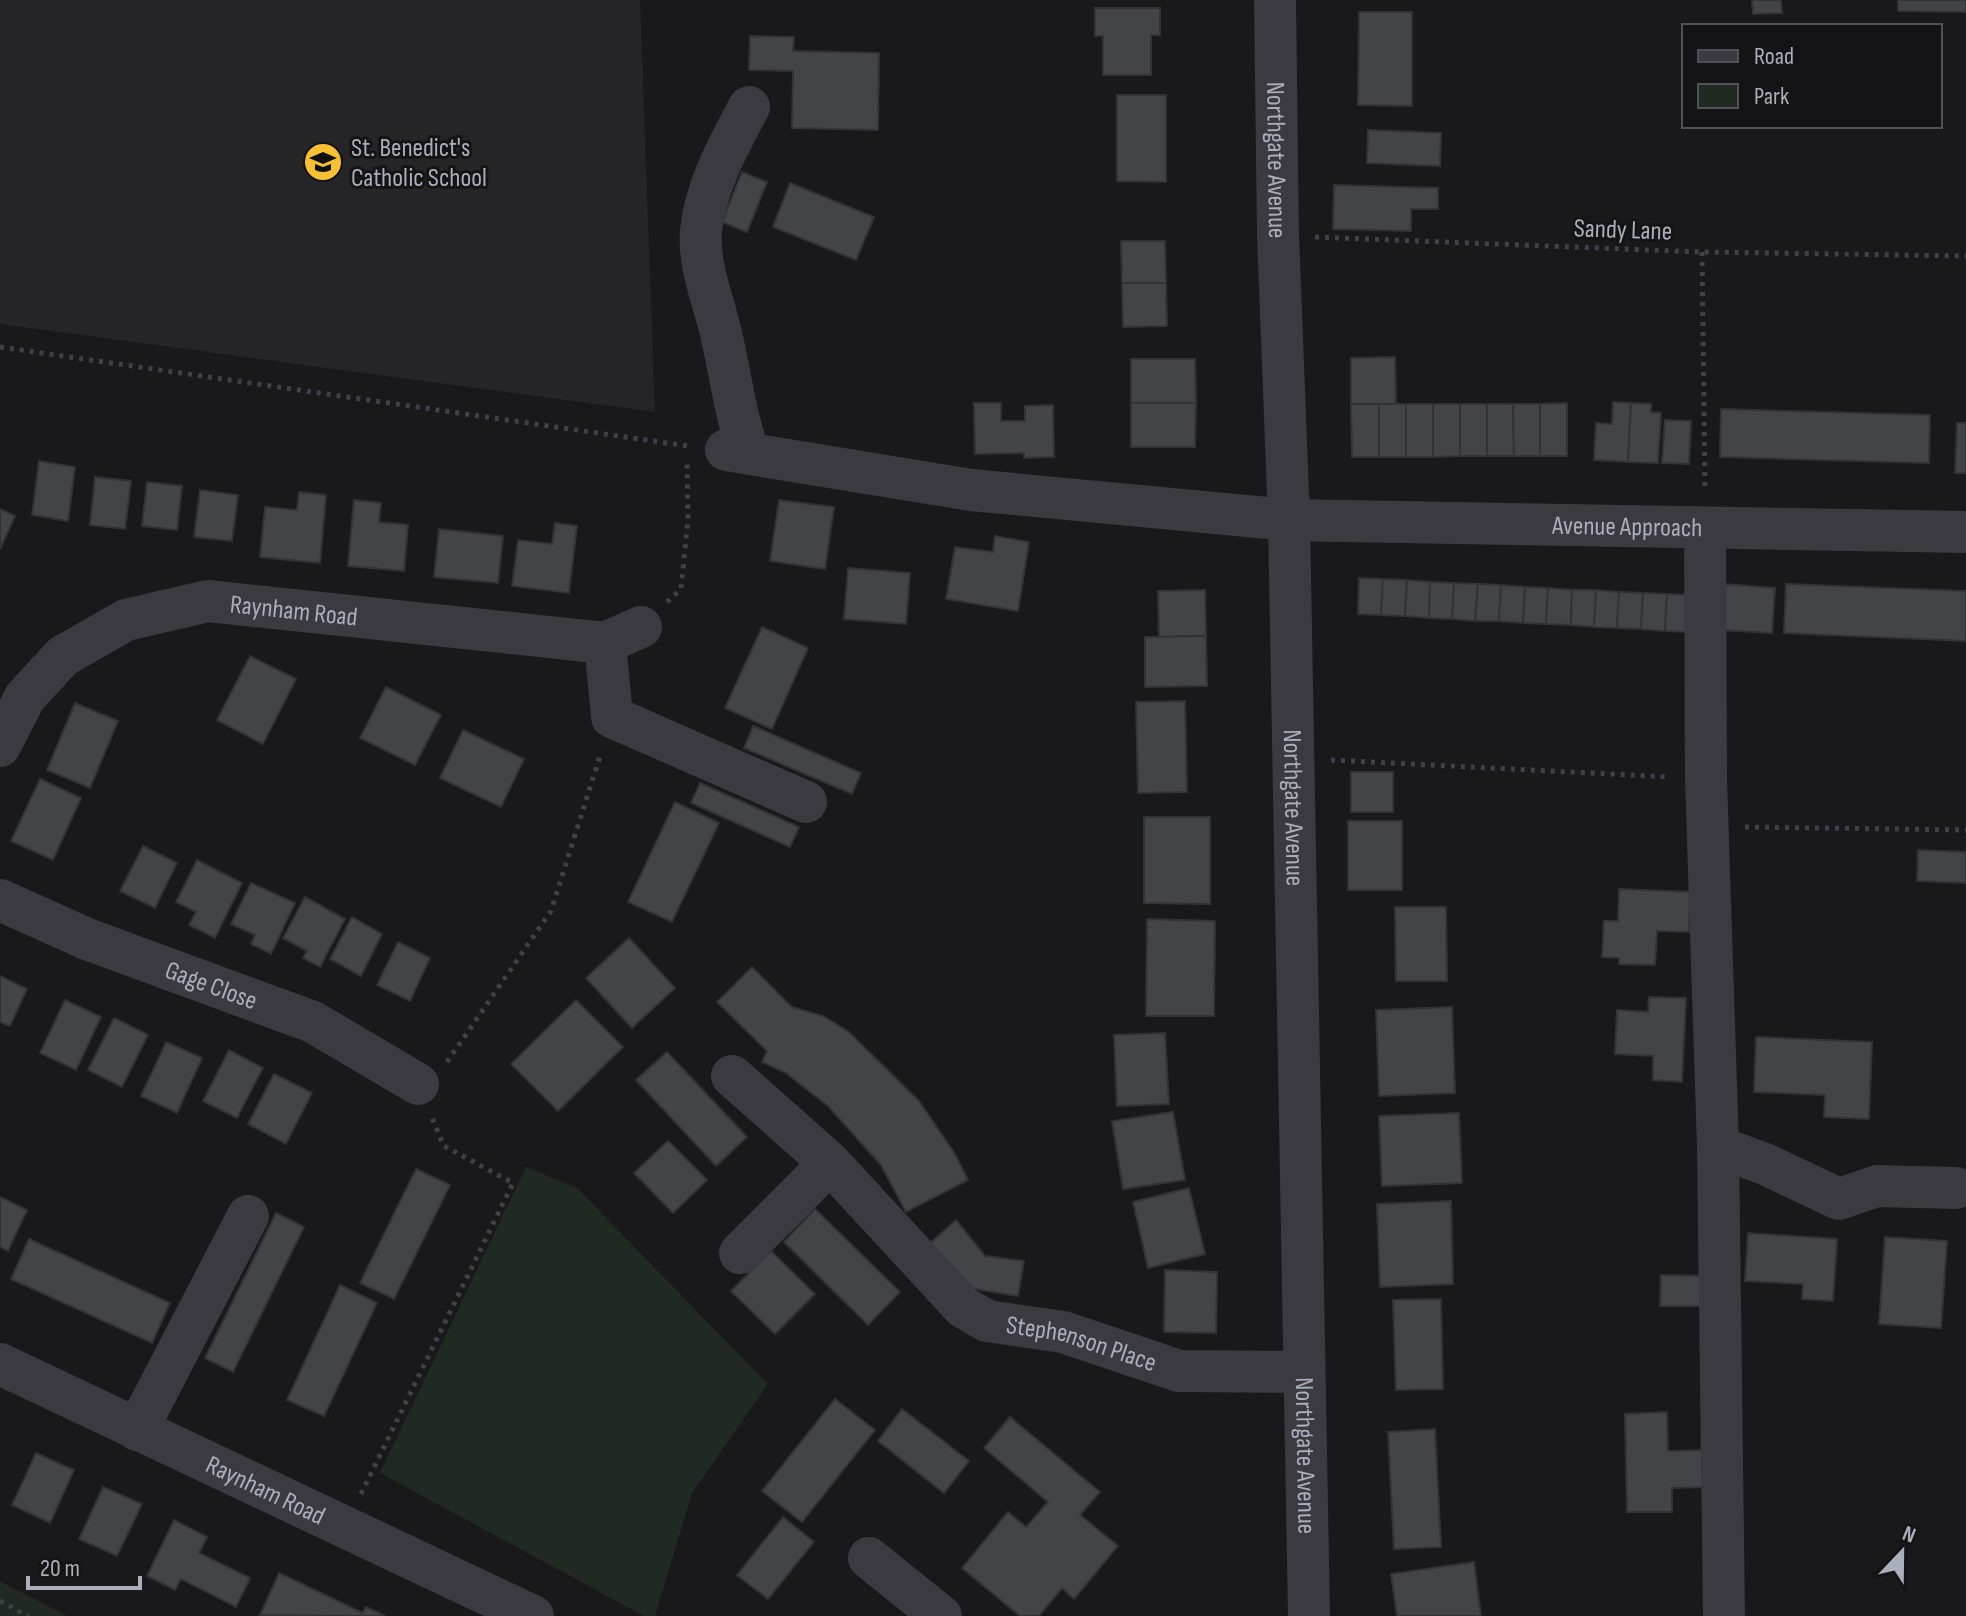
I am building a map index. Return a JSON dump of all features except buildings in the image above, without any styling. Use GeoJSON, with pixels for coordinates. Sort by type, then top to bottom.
{"type":"FeatureCollection","features":[{"type":"Feature","properties":{"kind":"street","name":"Northgate Avenue"},"geometry":{"type":"LineString","coordinates":[[1275,0],[1278,235],[1289,520],[1309,1616]]}},
{"type":"Feature","properties":{"kind":"street","name":"Avenue Approach"},"geometry":{"type":"LineString","coordinates":[[749,107],[707,201],[701,232],[703,263],[723,342],[735,412],[737,450],[971,490],[1289,520],[1966,532]]}},
{"type":"Feature","properties":{"kind":"street"},"geometry":{"type":"LineString","coordinates":[[1705,528],[1706,779],[1718,1147],[1724,1616]]}},
{"type":"Feature","properties":{"kind":"street","name":"Raynham Road"},"geometry":{"type":"LineString","coordinates":[[0,746],[25,697],[63,656],[126,620],[208,601],[623,635]]}},
{"type":"Feature","properties":{"kind":"street"},"geometry":{"type":"LineString","coordinates":[[623,635],[612,717],[806,802]]}},
{"type":"Feature","properties":{"kind":"street","name":"Gage Close"},"geometry":{"type":"LineString","coordinates":[[0,900],[87,939],[313,1022],[418,1084]]}},
{"type":"Feature","properties":{"kind":"street","name":"Stephenson Place"},"geometry":{"type":"LineString","coordinates":[[732,1076],[830,1163],[963,1307],[987,1321],[1063,1332],[1179,1371],[1304,1372]]}},
{"type":"Feature","properties":{"kind":"street"},"geometry":{"type":"LineString","coordinates":[[1718,1147],[1765,1164],[1839,1199],[1877,1186],[1956,1188]]}},
{"type":"Feature","properties":{"kind":"street"},"geometry":{"type":"LineString","coordinates":[[740,1253],[830,1163]]}},
{"type":"Feature","properties":{"kind":"street"},"geometry":{"type":"LineString","coordinates":[[137,1430],[248,1216]]}},
{"type":"Feature","properties":{"kind":"street","name":"Raynham Road"},"geometry":{"type":"LineString","coordinates":[[0,1364],[533,1616]]}},
{"type":"Feature","properties":{"kind":"street"},"geometry":{"type":"LineString","coordinates":[[869,1558],[941,1616]]}},
{"type":"Feature","properties":{"kind":"path","name":"Sandy Lane"},"geometry":{"type":"LineString","coordinates":[[1278,235],[1702,252],[1966,256]]}},
{"type":"Feature","properties":{"kind":"path"},"geometry":{"type":"LineString","coordinates":[[1702,252],[1705,528]]}},
{"type":"Feature","properties":{"kind":"path"},"geometry":{"type":"LineString","coordinates":[[0,347],[686,446],[688,519],[681,589],[623,635]]}},
{"type":"Feature","properties":{"kind":"path"},"geometry":{"type":"LineString","coordinates":[[345,1527],[513,1183],[444,1146],[418,1084],[449,1061],[551,911],[612,717]]}},
{"type":"Feature","properties":{"kind":"path"},"geometry":{"type":"LineString","coordinates":[[1294,759],[1706,779]]}},
{"type":"Feature","properties":{"kind":"path"},"geometry":{"type":"LineString","coordinates":[[1708,827],[1966,830]]}},
{"type":"Feature","properties":{"kind":"path"},"geometry":{"type":"LineString","coordinates":[[0,1601],[28,1616]]}},
{"type":"Feature","properties":{"kind":"shaded area","name":"St. Benedict's Catholic School"},"geometry":{"type":"Polygon","coordinates":[[[0,0],[640,0],[655,412],[0,324],[0,0]]]}},
{"type":"Feature","properties":{"kind":"green space"},"geometry":{"type":"Polygon","coordinates":[[[526,1167],[577,1188],[768,1384],[692,1493],[655,1616],[644,1616],[380,1473],[526,1167]]]}},
{"type":"Feature","properties":{"kind":"green space"},"geometry":{"type":"Polygon","coordinates":[[[0,1581],[67,1616],[0,1616],[0,1581]]]}},
{"type":"Feature","properties":{"kind":"place","name":"St. Benedict's Catholic School"},"geometry":{"type":"Point","coordinates":[323,162]}}]}
